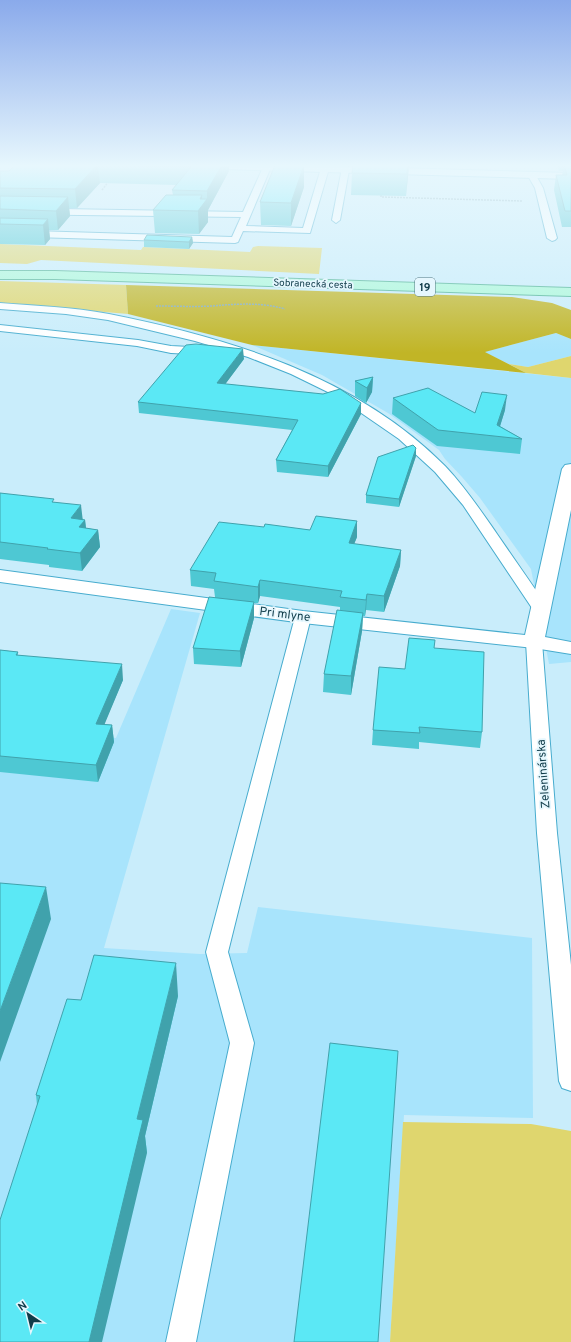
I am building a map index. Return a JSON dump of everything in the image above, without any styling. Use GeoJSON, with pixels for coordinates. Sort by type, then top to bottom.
{"type":"FeatureCollection","features":[{"type":"Feature","properties":{"kind":"main road","name":"Sobranecká cesta"},"geometry":{"type":"LineString","coordinates":[[0,269],[55,275]]}},
{"type":"Feature","properties":{"kind":"main road","name":"Sobranecká cesta"},"geometry":{"type":"LineString","coordinates":[[0,275],[55,275],[571,292]]}},
{"type":"Feature","properties":{"kind":"street","name":"Zeleninárska"},"geometry":{"type":"LineString","coordinates":[[534,642],[540,608],[571,469]]}},
{"type":"Feature","properties":{"kind":"street","name":"Pri mlyne"},"geometry":{"type":"LineString","coordinates":[[0,576],[303,617],[534,642],[571,648]]}},
{"type":"Feature","properties":{"kind":"lane"},"geometry":{"type":"LineString","coordinates":[[69,235],[74,228]]}},
{"type":"Feature","properties":{"kind":"lane"},"geometry":{"type":"LineString","coordinates":[[0,233],[235,240],[240,228],[306,230],[307,228]]}},
{"type":"Feature","properties":{"kind":"lane"},"geometry":{"type":"LineString","coordinates":[[549,228],[552,238]]}},
{"type":"Feature","properties":{"kind":"lane"},"geometry":{"type":"LineString","coordinates":[[0,306],[66,311],[108,317],[154,327],[222,345],[295,372],[342,394],[403,436],[440,469],[468,502],[540,608]]}},
{"type":"Feature","properties":{"kind":"lane"},"geometry":{"type":"LineString","coordinates":[[0,328],[138,342],[147,346],[200,350],[222,345]]}},
{"type":"Feature","properties":{"kind":"lane"},"geometry":{"type":"LineString","coordinates":[[14,338],[141,350],[147,346]]}},
{"type":"Feature","properties":{"kind":"lane"},"geometry":{"type":"LineString","coordinates":[[181,1342],[242,1043],[217,952],[303,617]]}},
{"type":"Feature","properties":{"kind":"lane","name":"Zeleninárska"},"geometry":{"type":"LineString","coordinates":[[534,642],[547,833],[571,1082]]}},
{"type":"Feature","properties":{"kind":"path"},"geometry":{"type":"LineString","coordinates":[[150,307],[162,305],[211,306],[226,304],[272,305],[284,309]]}},
{"type":"Feature","properties":{"kind":"shaded area"},"geometry":{"type":"Polygon","coordinates":[[[0,244],[141,250],[143,247],[250,252],[253,247],[258,246],[322,248],[319,274],[41,260],[27,264],[0,263],[0,244]]]}},
{"type":"Feature","properties":{"kind":"shaded area"},"geometry":{"type":"Polygon","coordinates":[[[0,281],[126,285],[128,314],[0,303],[0,281]]]}},
{"type":"Feature","properties":{"kind":"shaded area"},"geometry":{"type":"Polygon","coordinates":[[[126,285],[512,297],[552,303],[571,310],[571,339],[556,333],[485,352],[526,373],[252,345],[128,314],[126,285]]]}},
{"type":"Feature","properties":{"kind":"shaded area"},"geometry":{"type":"Polygon","coordinates":[[[556,333],[571,339],[571,356],[528,367],[509,364],[484,352],[556,333]]]}},
{"type":"Feature","properties":{"kind":"shaded area"},"geometry":{"type":"Polygon","coordinates":[[[252,345],[571,378],[571,662],[549,664],[531,569],[480,498],[445,459],[439,450],[388,413],[322,375],[252,345]]]}},
{"type":"Feature","properties":{"kind":"shaded area"},"geometry":{"type":"Polygon","coordinates":[[[571,356],[571,378],[526,373],[509,364],[528,367],[571,356]]]}},
{"type":"Feature","properties":{"kind":"shaded area"},"geometry":{"type":"Polygon","coordinates":[[[171,609],[200,613],[104,948],[200,954],[247,953],[258,907],[532,938],[533,1118],[404,1115],[390,1342],[0,1342],[0,727],[116,738],[171,609]]]}},
{"type":"Feature","properties":{"kind":"shaded area"},"geometry":{"type":"Polygon","coordinates":[[[403,1122],[531,1124],[571,1131],[571,1342],[390,1342],[403,1122]]]}},
{"type":"Feature","properties":{"kind":"building"},"geometry":{"type":"Polygon","coordinates":[[[147,235],[192,237],[189,242],[144,240],[147,235]]]}},
{"type":"Feature","properties":{"kind":"building"},"geometry":{"type":"Polygon","coordinates":[[[196,344],[243,349],[217,383],[323,394],[340,389],[361,403],[328,466],[276,460],[298,420],[138,402],[186,345],[196,344]]]}},
{"type":"Feature","properties":{"kind":"building"},"geometry":{"type":"Polygon","coordinates":[[[373,377],[367,388],[355,381],[373,377]]]}},
{"type":"Feature","properties":{"kind":"building"},"geometry":{"type":"Polygon","coordinates":[[[428,388],[475,413],[482,392],[507,395],[497,425],[522,439],[438,430],[393,398],[428,388]]]}},
{"type":"Feature","properties":{"kind":"building"},"geometry":{"type":"Polygon","coordinates":[[[413,445],[416,448],[399,499],[366,495],[378,457],[413,445]]]}},
{"type":"Feature","properties":{"kind":"building"},"geometry":{"type":"Polygon","coordinates":[[[0,493],[54,499],[52,502],[81,505],[71,518],[85,520],[79,527],[98,530],[80,553],[0,542],[0,493]]]}},
{"type":"Feature","properties":{"kind":"building"},"geometry":{"type":"Polygon","coordinates":[[[316,516],[357,521],[349,543],[401,550],[384,596],[367,594],[366,600],[340,597],[342,591],[260,580],[258,587],[214,581],[216,573],[190,570],[219,522],[264,527],[265,524],[310,530],[316,516]]]}},
{"type":"Feature","properties":{"kind":"building"},"geometry":{"type":"Polygon","coordinates":[[[209,597],[254,602],[240,651],[193,648],[209,597]]]}},
{"type":"Feature","properties":{"kind":"building"},"geometry":{"type":"Polygon","coordinates":[[[337,610],[363,613],[351,676],[324,674],[337,610]]]}},
{"type":"Feature","properties":{"kind":"building"},"geometry":{"type":"Polygon","coordinates":[[[409,638],[435,640],[434,648],[484,652],[482,732],[419,727],[420,733],[373,730],[379,667],[405,669],[409,638]]]}},
{"type":"Feature","properties":{"kind":"building"},"geometry":{"type":"Polygon","coordinates":[[[0,650],[18,652],[16,655],[122,664],[96,724],[112,725],[96,765],[0,756],[0,650]]]}},
{"type":"Feature","properties":{"kind":"building"},"geometry":{"type":"Polygon","coordinates":[[[0,883],[46,887],[0,1011],[0,883]]]}},
{"type":"Feature","properties":{"kind":"building"},"geometry":{"type":"Polygon","coordinates":[[[94,955],[176,963],[137,1119],[143,1120],[89,1342],[0,1342],[0,1220],[40,1096],[36,1095],[67,999],[81,1000],[94,955]]]}},
{"type":"Feature","properties":{"kind":"building"},"geometry":{"type":"Polygon","coordinates":[[[330,1043],[398,1051],[378,1342],[294,1342],[330,1043]]]}}]}
